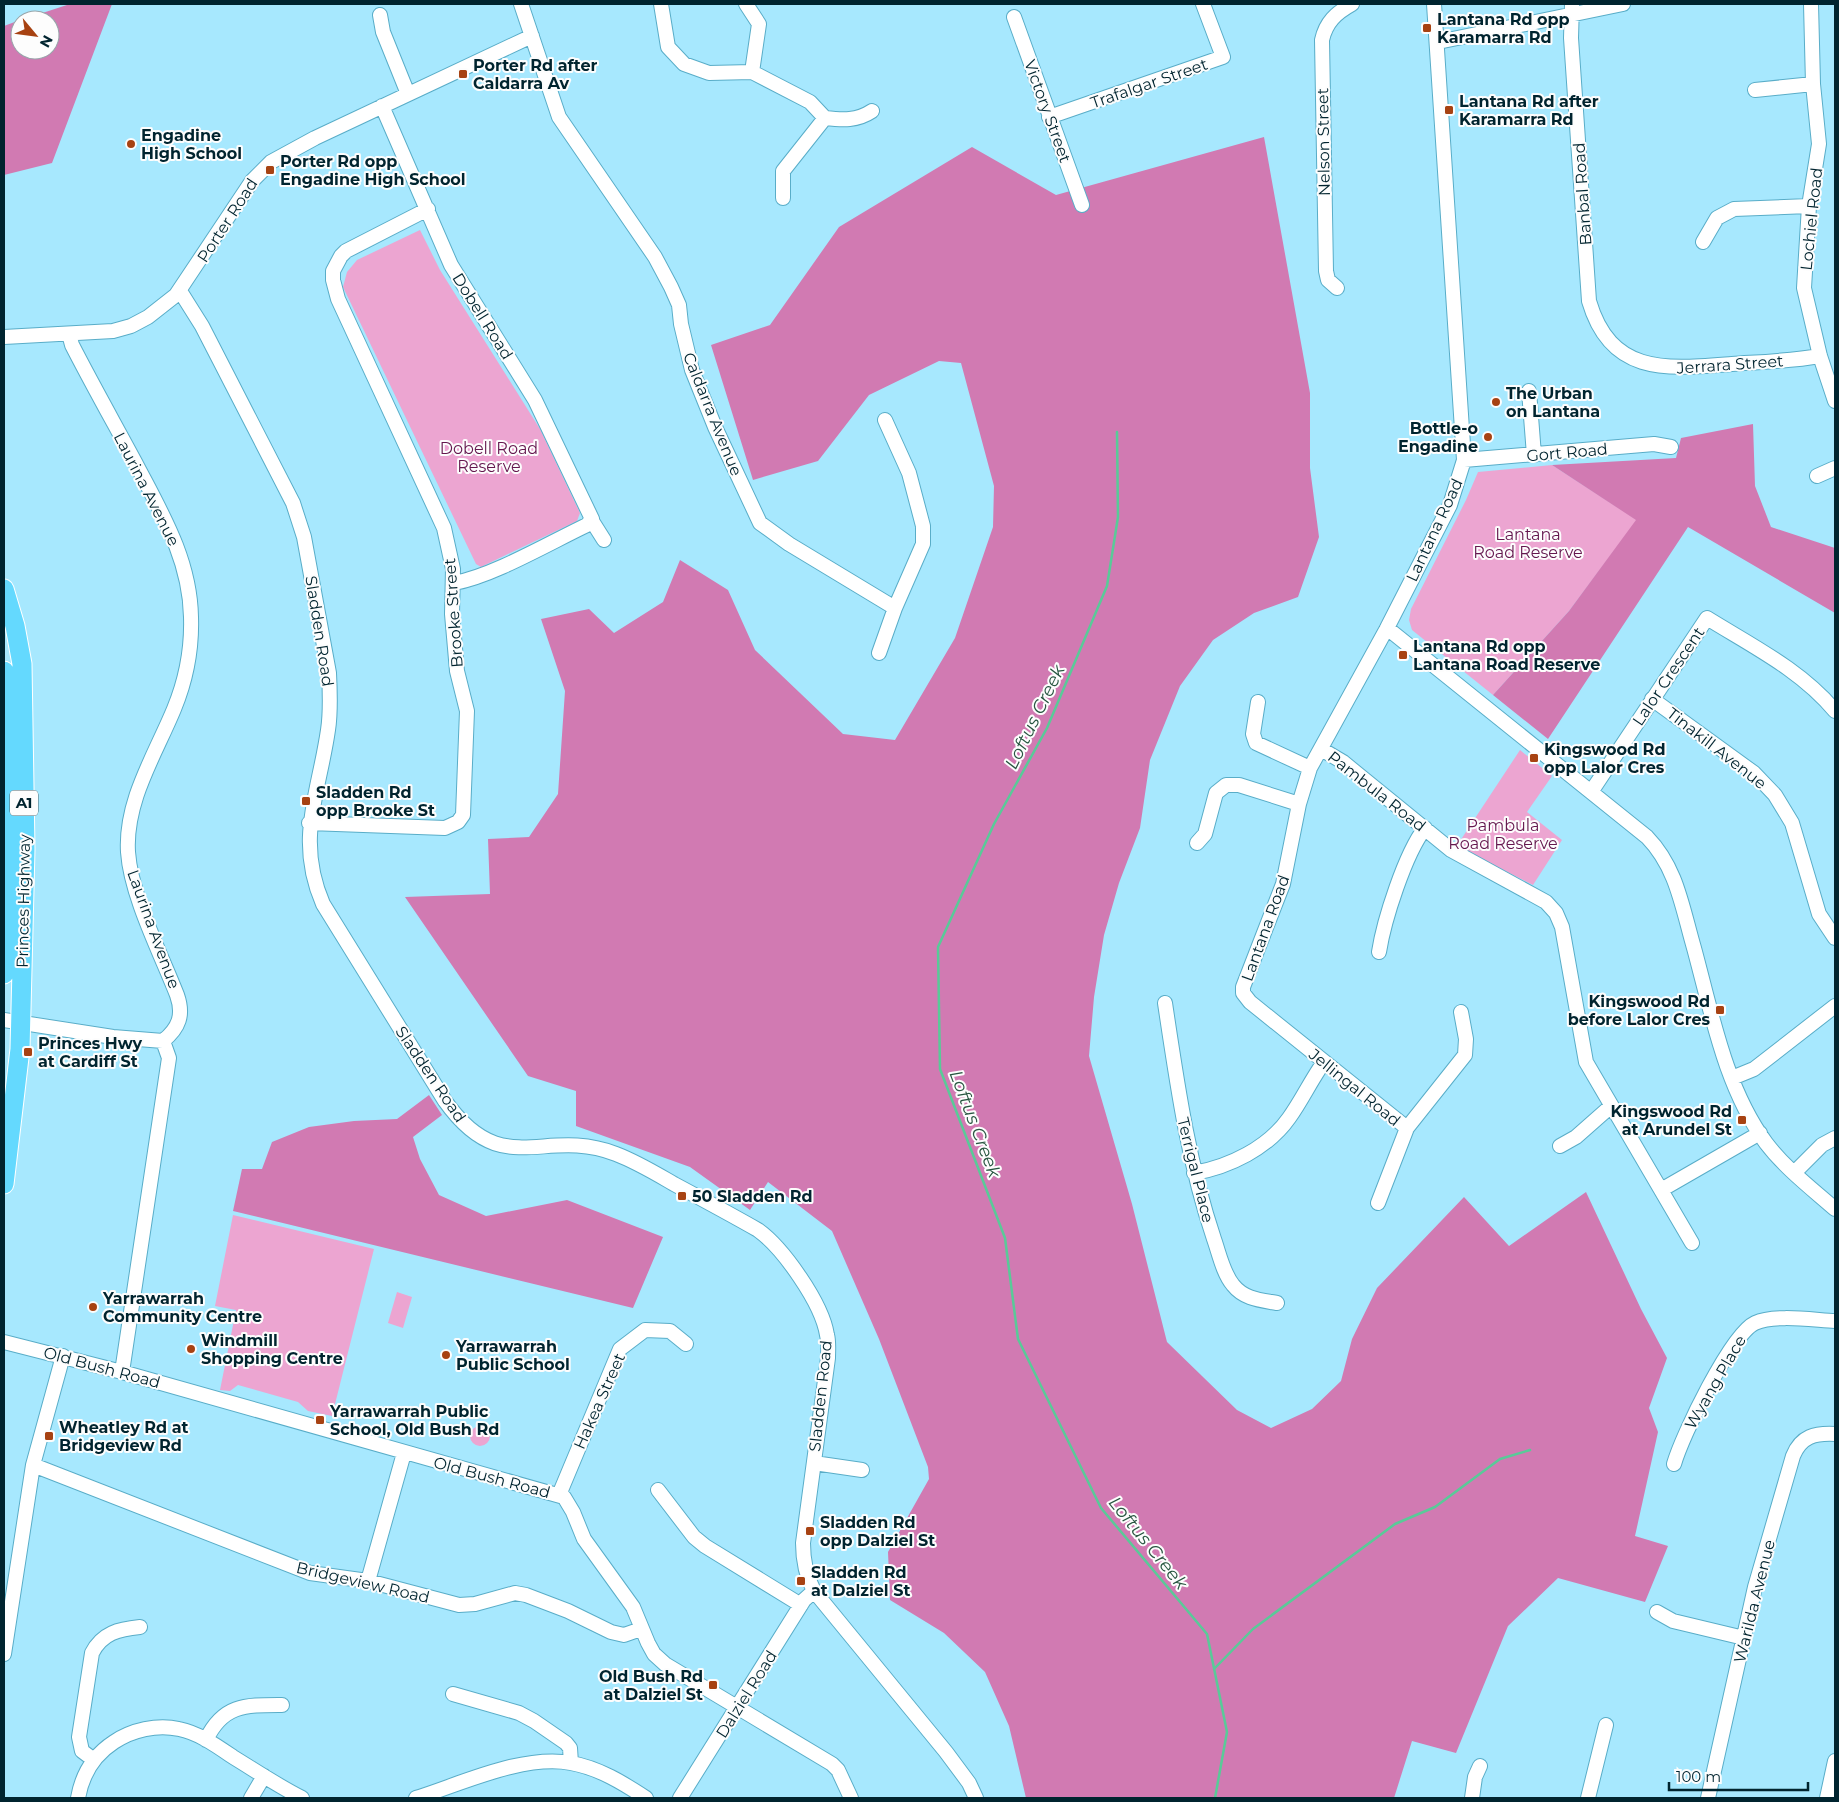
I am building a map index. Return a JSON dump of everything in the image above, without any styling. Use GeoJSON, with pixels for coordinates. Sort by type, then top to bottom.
{"type":"FeatureCollection","features":[{"type":"Feature","properties":{"kind":"highway","name":"Princes Highway"},"geometry":{"type":"LineString","coordinates":[[4,589],[16,626],[22,664],[24,849],[13,1022],[11,1135],[4,1184]]}},
{"type":"Feature","properties":{"kind":"highway","name":"Princes Highway"},"geometry":{"type":"LineString","coordinates":[[4,671],[8,788],[4,974]]}},
{"type":"Feature","properties":{"kind":"street","name":"Caldarra Avenue"},"geometry":{"type":"LineString","coordinates":[[521,4],[559,117],[655,257],[671,287],[679,305],[680,324],[692,370],[715,427],[760,523],[789,544],[894,608]]}},
{"type":"Feature","properties":{"kind":"street"},"geometry":{"type":"LineString","coordinates":[[661,4],[668,47],[684,64],[709,73],[752,72],[810,102],[825,118],[847,120],[862,118],[872,111]]}},
{"type":"Feature","properties":{"kind":"street"},"geometry":{"type":"LineString","coordinates":[[746,4],[759,24],[752,72]]}},
{"type":"Feature","properties":{"kind":"street","name":"Trafalgar Street"},"geometry":{"type":"LineString","coordinates":[[1049,117],[1223,57],[1203,4]]}},
{"type":"Feature","properties":{"kind":"street","name":"Nelson Street"},"geometry":{"type":"LineString","coordinates":[[1337,288],[1328,280],[1326,270],[1322,40],[1329,22],[1335,14],[1352,4]]}},
{"type":"Feature","properties":{"kind":"street","name":"Lantana Road"},"geometry":{"type":"LineString","coordinates":[[1243,993],[1244,981],[1283,884],[1300,804],[1310,768],[1387,628],[1450,504],[1458,485],[1464,460],[1434,4]]}},
{"type":"Feature","properties":{"kind":"street"},"geometry":{"type":"LineString","coordinates":[[1438,42],[1572,9],[1623,4]]}},
{"type":"Feature","properties":{"kind":"street","name":"Lochiel Road"},"geometry":{"type":"LineString","coordinates":[[1811,4],[1814,84],[1820,144],[1809,206],[1804,288],[1820,356],[1835,401]]}},
{"type":"Feature","properties":{"kind":"street","name":"Banbal Road"},"geometry":{"type":"LineString","coordinates":[[1572,9],[1571,38],[1589,300],[1598,325],[1610,342],[1624,354],[1641,363]]}},
{"type":"Feature","properties":{"kind":"street"},"geometry":{"type":"LineString","coordinates":[[380,14],[383,32],[408,94]]}},
{"type":"Feature","properties":{"kind":"street","name":"Victory Street"},"geometry":{"type":"LineString","coordinates":[[1014,17],[1082,205]]}},
{"type":"Feature","properties":{"kind":"street","name":"Porter Road"},"geometry":{"type":"LineString","coordinates":[[4,337],[113,331],[131,326],[158,312],[180,291],[252,180],[261,170],[291,150],[532,36]]}},
{"type":"Feature","properties":{"kind":"street"},"geometry":{"type":"LineString","coordinates":[[1755,90],[1814,84]]}},
{"type":"Feature","properties":{"kind":"street","name":"Dobell Road"},"geometry":{"type":"LineString","coordinates":[[382,106],[451,265],[549,424],[588,506],[592,521],[604,540]]}},
{"type":"Feature","properties":{"kind":"street"},"geometry":{"type":"LineString","coordinates":[[783,198],[783,171],[825,118]]}},
{"type":"Feature","properties":{"kind":"street"},"geometry":{"type":"LineString","coordinates":[[1703,242],[1717,218],[1734,209],[1809,206]]}},
{"type":"Feature","properties":{"kind":"street","name":"Brooke Street"},"geometry":{"type":"LineString","coordinates":[[309,824],[446,828],[458,822],[463,815],[467,711],[455,655],[452,614],[454,583],[442,523],[338,299],[333,280],[337,263],[346,251],[428,209]]}},
{"type":"Feature","properties":{"kind":"street","name":"Sladden Road"},"geometry":{"type":"LineString","coordinates":[[180,291],[202,326],[293,503],[304,537],[329,673],[330,691],[328,730],[309,824],[310,864],[314,883],[323,904],[445,1101],[469,1130],[483,1140],[518,1149],[574,1145],[600,1148],[617,1154],[739,1219],[758,1230],[777,1246],[815,1305],[828,1336],[828,1358],[803,1552],[805,1568],[814,1591],[952,1760],[969,1783],[976,1798]]}},
{"type":"Feature","properties":{"kind":"street","name":"Laurina Avenue"},"geometry":{"type":"LineString","coordinates":[[69,334],[72,345],[168,525],[181,556],[189,591],[191,632],[186,671],[174,710],[134,804],[128,840],[134,883],[181,1008],[178,1024],[163,1041]]}},
{"type":"Feature","properties":{"kind":"street","name":"Jerrara Street"},"geometry":{"type":"LineString","coordinates":[[1641,363],[1677,368],[1820,356]]}},
{"type":"Feature","properties":{"kind":"street"},"geometry":{"type":"LineString","coordinates":[[1529,390],[1534,455]]}},
{"type":"Feature","properties":{"kind":"street"},"geometry":{"type":"LineString","coordinates":[[879,653],[894,608],[923,544],[923,526],[909,473],[885,420]]}},
{"type":"Feature","properties":{"kind":"street","name":"Gort Road"},"geometry":{"type":"LineString","coordinates":[[1464,460],[1654,444],[1671,447]]}},
{"type":"Feature","properties":{"kind":"street"},"geometry":{"type":"LineString","coordinates":[[1817,476],[1835,468]]}},
{"type":"Feature","properties":{"kind":"street"},"geometry":{"type":"LineString","coordinates":[[454,583],[466,581],[508,563],[592,521]]}},
{"type":"Feature","properties":{"kind":"street","name":"Lalor Crescent"},"geometry":{"type":"LineString","coordinates":[[1591,792],[1707,618],[1798,674],[1820,693],[1835,711]]}},
{"type":"Feature","properties":{"kind":"street"},"geometry":{"type":"LineString","coordinates":[[1387,628],[1647,837],[1663,856],[1672,872],[1711,1014],[1741,1101],[1760,1133],[1794,1173],[1835,1209]]}},
{"type":"Feature","properties":{"kind":"street","name":"Tinakill Avenue"},"geometry":{"type":"LineString","coordinates":[[1652,700],[1754,773],[1775,795],[1792,823],[1819,914],[1835,938]]}},
{"type":"Feature","properties":{"kind":"street"},"geometry":{"type":"LineString","coordinates":[[1258,702],[1253,734],[1256,743],[1310,768]]}},
{"type":"Feature","properties":{"kind":"street","name":"Pambula Road"},"geometry":{"type":"LineString","coordinates":[[1321,749],[1343,762],[1464,858],[1537,896],[1556,913],[1562,927],[1586,1062],[1610,1107],[1627,1130],[1692,1244]]}},
{"type":"Feature","properties":{"kind":"street"},"geometry":{"type":"LineString","coordinates":[[1197,843],[1205,834],[1216,793],[1226,785],[1239,785],[1300,804]]}},
{"type":"Feature","properties":{"kind":"street"},"geometry":{"type":"LineString","coordinates":[[1379,952],[1387,916],[1416,842],[1424,828]]}},
{"type":"Feature","properties":{"kind":"street","name":"Jellingal Road"},"geometry":{"type":"LineString","coordinates":[[1243,993],[1250,1002],[1407,1128],[1378,1203]]}},
{"type":"Feature","properties":{"kind":"street","name":"Terrigal Place"},"geometry":{"type":"LineString","coordinates":[[1165,1003],[1184,1127],[1198,1194],[1228,1278],[1239,1292],[1247,1296],[1277,1303]]}},
{"type":"Feature","properties":{"kind":"street"},"geometry":{"type":"LineString","coordinates":[[1732,1078],[1754,1069],[1835,1006]]}},
{"type":"Feature","properties":{"kind":"street"},"geometry":{"type":"LineString","coordinates":[[1407,1128],[1465,1055],[1466,1039],[1461,1012]]}},
{"type":"Feature","properties":{"kind":"street"},"geometry":{"type":"LineString","coordinates":[[13,1022],[113,1037],[163,1041],[169,1058],[122,1372]]}},
{"type":"Feature","properties":{"kind":"street"},"geometry":{"type":"LineString","coordinates":[[1194,1173],[1214,1170],[1232,1162],[1268,1140],[1289,1119],[1324,1062]]}},
{"type":"Feature","properties":{"kind":"street"},"geometry":{"type":"LineString","coordinates":[[1560,1146],[1576,1137],[1610,1107]]}},
{"type":"Feature","properties":{"kind":"street"},"geometry":{"type":"LineString","coordinates":[[1661,1190],[1760,1133]]}},
{"type":"Feature","properties":{"kind":"street"},"geometry":{"type":"LineString","coordinates":[[1794,1173],[1822,1145],[1835,1138]]}},
{"type":"Feature","properties":{"kind":"street","name":"Wyang Place"},"geometry":{"type":"LineString","coordinates":[[1674,1464],[1691,1422],[1733,1346],[1748,1327],[1764,1320],[1835,1321]]}},
{"type":"Feature","properties":{"kind":"street","name":"Hakea Street"},"geometry":{"type":"LineString","coordinates":[[559,1495],[620,1349],[645,1330],[670,1332],[686,1344]]}},
{"type":"Feature","properties":{"kind":"street","name":"Old Bush Road"},"geometry":{"type":"LineString","coordinates":[[4,1342],[122,1372],[404,1453],[559,1495],[567,1501],[584,1539],[633,1607],[654,1654],[665,1664],[832,1764],[838,1770],[851,1798]]}},
{"type":"Feature","properties":{"kind":"street"},"geometry":{"type":"LineString","coordinates":[[4,1654],[33,1465],[63,1356]]}},
{"type":"Feature","properties":{"kind":"street","name":"Warilda Avenue"},"geometry":{"type":"LineString","coordinates":[[1708,1798],[1764,1554],[1796,1450],[1803,1441],[1812,1435],[1835,1434]]}},
{"type":"Feature","properties":{"kind":"street"},"geometry":{"type":"LineString","coordinates":[[368,1581],[404,1453]]}},
{"type":"Feature","properties":{"kind":"street"},"geometry":{"type":"LineString","coordinates":[[814,1463],[862,1470]]}},
{"type":"Feature","properties":{"kind":"street","name":"Bridgeview Road"},"geometry":{"type":"LineString","coordinates":[[33,1465],[310,1573],[368,1581],[459,1605],[475,1604],[516,1593],[568,1611],[611,1632],[624,1635],[642,1629]]}},
{"type":"Feature","properties":{"kind":"street"},"geometry":{"type":"LineString","coordinates":[[658,1490],[694,1536],[705,1546],[802,1605]]}},
{"type":"Feature","properties":{"kind":"street","name":"Dalziel Road"},"geometry":{"type":"LineString","coordinates":[[680,1798],[802,1605],[814,1591]]}},
{"type":"Feature","properties":{"kind":"street"},"geometry":{"type":"LineString","coordinates":[[1657,1612],[1673,1621],[1744,1638]]}},
{"type":"Feature","properties":{"kind":"street"},"geometry":{"type":"LineString","coordinates":[[94,1760],[82,1751],[79,1737],[92,1653],[97,1645],[112,1632],[140,1626]]}},
{"type":"Feature","properties":{"kind":"street"},"geometry":{"type":"LineString","coordinates":[[453,1694],[519,1713],[534,1721],[566,1743],[570,1748],[571,1763]]}},
{"type":"Feature","properties":{"kind":"street"},"geometry":{"type":"LineString","coordinates":[[206,1740],[219,1720],[232,1710],[255,1705],[282,1705]]}},
{"type":"Feature","properties":{"kind":"street"},"geometry":{"type":"LineString","coordinates":[[1588,1798],[1606,1725]]}},
{"type":"Feature","properties":{"kind":"street"},"geometry":{"type":"LineString","coordinates":[[78,1798],[85,1776],[94,1760],[124,1736],[140,1730],[179,1728],[206,1740],[302,1798]]}},
{"type":"Feature","properties":{"kind":"street"},"geometry":{"type":"LineString","coordinates":[[1827,1798],[1835,1761]]}},
{"type":"Feature","properties":{"kind":"street"},"geometry":{"type":"LineString","coordinates":[[416,1798],[533,1763],[571,1763],[611,1776],[646,1798]]}},
{"type":"Feature","properties":{"kind":"street"},"geometry":{"type":"LineString","coordinates":[[1472,1798],[1475,1777],[1480,1766]]}},
{"type":"Feature","properties":{"kind":"street"},"geometry":{"type":"LineString","coordinates":[[251,1798],[264,1776]]}},
{"type":"Feature","properties":{"kind":"green space","name":"Dobell Road Reserve"},"geometry":{"type":"Polygon","coordinates":[[[420,230],[440,270],[540,429],[580,513],[577,521],[481,567],[476,564],[343,287],[347,272],[357,260],[420,230]]]}},
{"type":"Feature","properties":{"kind":"green space","name":"Lantana Road Reserve"},"geometry":{"type":"Polygon","coordinates":[[[1552,465],[1637,520],[1569,611],[1493,695],[1412,630],[1409,620],[1411,609],[1466,500],[1478,472],[1552,465]]]}},
{"type":"Feature","properties":{"kind":"green space","name":"Pambula Road Reserve"},"geometry":{"type":"Polygon","coordinates":[[[1520,750],[1552,776],[1527,812],[1562,840],[1533,885],[1474,855],[1458,844],[1520,750]]]}},
{"type":"Feature","properties":{"kind":"green space"},"geometry":{"type":"Polygon","coordinates":[[[233,1215],[374,1249],[332,1416],[308,1411],[298,1402],[238,1385],[230,1391],[220,1390],[236,1310],[215,1306],[233,1215]]]}},
{"type":"Feature","properties":{"kind":"green space"},"geometry":{"type":"Polygon","coordinates":[[[397,1292],[412,1297],[403,1328],[388,1323],[397,1292]]]}},
{"type":"Feature","properties":{"kind":"green space"},"geometry":{"type":"Polygon","coordinates":[[[480,1426],[487,1429],[490,1436],[487,1443],[480,1446],[473,1443],[470,1436],[473,1429],[480,1426]]]}},
{"type":"Feature","properties":{"kind":"shaded area"},"geometry":{"type":"Polygon","coordinates":[[[70,4],[112,4],[52,163],[4,175],[4,26],[10,24],[10,60],[60,60],[60,10],[52,10],[70,4]]]}},
{"type":"Feature","properties":{"kind":"shaded area"},"geometry":{"type":"Polygon","coordinates":[[[1264,137],[1310,393],[1310,468],[1319,537],[1298,597],[1254,613],[1213,640],[1180,686],[1150,760],[1140,828],[1119,883],[1104,935],[1094,997],[1089,1056],[1132,1204],[1167,1342],[1237,1410],[1271,1428],[1312,1409],[1341,1381],[1352,1339],[1377,1288],[1464,1197],[1509,1246],[1586,1192],[1641,1309],[1667,1358],[1649,1408],[1658,1432],[1635,1536],[1668,1546],[1645,1602],[1558,1578],[1508,1626],[1456,1753],[1412,1741],[1394,1798],[1026,1798],[1009,1726],[985,1672],[944,1633],[890,1600],[888,1552],[929,1479],[928,1467],[879,1339],[832,1231],[768,1182],[750,1210],[690,1167],[576,1126],[576,1091],[528,1076],[405,897],[490,894],[488,839],[529,837],[558,794],[565,691],[541,619],[589,609],[614,633],[663,602],[680,560],[728,590],[755,650],[843,734],[895,740],[955,638],[993,527],[994,486],[961,363],[939,361],[869,395],[818,461],[753,480],[711,345],[770,325],[839,227],[972,147],[1056,195],[1264,137]]]}},
{"type":"Feature","properties":{"kind":"shaded area"},"geometry":{"type":"Polygon","coordinates":[[[1753,424],[1755,486],[1771,527],[1835,548],[1835,613],[1688,527],[1548,739],[1493,695],[1569,611],[1636,520],[1552,465],[1676,458],[1681,438],[1753,424]]]}},
{"type":"Feature","properties":{"kind":"shaded area"},"geometry":{"type":"Polygon","coordinates":[[[429,1095],[442,1115],[413,1137],[420,1159],[439,1195],[486,1216],[567,1200],[663,1237],[633,1308],[233,1211],[242,1169],[262,1169],[272,1142],[309,1127],[354,1121],[397,1119],[429,1095]]]}},
{"type":"Feature","properties":{"kind":"waterway","name":"Loftus Creek"},"geometry":{"type":"LineString","coordinates":[[1117,432],[1118,517],[1107,586],[1047,728],[994,824],[938,947],[940,1069],[1005,1238],[1018,1339],[1101,1508],[1207,1634],[1227,1732],[1215,1798]]}},
{"type":"Feature","properties":{"kind":"waterway"},"geometry":{"type":"LineString","coordinates":[[1214,1669],[1253,1629],[1395,1524],[1435,1507],[1500,1459],[1530,1450]]}},
{"type":"Feature","properties":{"kind":"place","name":"Lantana Rd opp Karamarra Rd"},"geometry":{"type":"Point","coordinates":[1427,28]}},
{"type":"Feature","properties":{"kind":"place","name":"Porter Rd after Caldarra Av"},"geometry":{"type":"Point","coordinates":[463,74]}},
{"type":"Feature","properties":{"kind":"place","name":"Lantana Rd after Karamarra Rd"},"geometry":{"type":"Point","coordinates":[1449,110]}},
{"type":"Feature","properties":{"kind":"place","name":"Engadine High School"},"geometry":{"type":"Point","coordinates":[131,144]}},
{"type":"Feature","properties":{"kind":"place","name":"Porter Rd opp Engadine High School"},"geometry":{"type":"Point","coordinates":[270,170]}},
{"type":"Feature","properties":{"kind":"place","name":"The Urban on Lantana"},"geometry":{"type":"Point","coordinates":[1496,402]}},
{"type":"Feature","properties":{"kind":"place","name":"Bottle-o Engadine"},"geometry":{"type":"Point","coordinates":[1488,437]}},
{"type":"Feature","properties":{"kind":"place","name":"Lantana Rd opp Lantana Road Reserve"},"geometry":{"type":"Point","coordinates":[1403,655]}},
{"type":"Feature","properties":{"kind":"place","name":"Kingswood Rd opp Lalor Cres"},"geometry":{"type":"Point","coordinates":[1534,758]}},
{"type":"Feature","properties":{"kind":"place","name":"Sladden Rd opp Brooke St"},"geometry":{"type":"Point","coordinates":[306,801]}},
{"type":"Feature","properties":{"kind":"place","name":"Kingswood Rd before Lalor Cres"},"geometry":{"type":"Point","coordinates":[1720,1010]}},
{"type":"Feature","properties":{"kind":"place","name":"Princes Hwy at Cardiff St"},"geometry":{"type":"Point","coordinates":[28,1052]}},
{"type":"Feature","properties":{"kind":"place","name":"Kingswood Rd at Arundel St"},"geometry":{"type":"Point","coordinates":[1742,1120]}},
{"type":"Feature","properties":{"kind":"place","name":"50 Sladden Rd"},"geometry":{"type":"Point","coordinates":[682,1196]}},
{"type":"Feature","properties":{"kind":"place","name":"Yarrawarrah Community Centre"},"geometry":{"type":"Point","coordinates":[93,1307]}},
{"type":"Feature","properties":{"kind":"place","name":"Windmill Shopping Centre"},"geometry":{"type":"Point","coordinates":[191,1349]}},
{"type":"Feature","properties":{"kind":"place","name":"Yarrawarrah Public School"},"geometry":{"type":"Point","coordinates":[446,1355]}},
{"type":"Feature","properties":{"kind":"place","name":"Yarrawarrah Public School, Old Bush Rd"},"geometry":{"type":"Point","coordinates":[320,1420]}},
{"type":"Feature","properties":{"kind":"place","name":"Wheatley Rd at Bridgeview Rd"},"geometry":{"type":"Point","coordinates":[49,1436]}},
{"type":"Feature","properties":{"kind":"place","name":"Sladden Rd opp Dalziel St"},"geometry":{"type":"Point","coordinates":[810,1531]}},
{"type":"Feature","properties":{"kind":"place","name":"Sladden Rd at Dalziel St"},"geometry":{"type":"Point","coordinates":[801,1581]}},
{"type":"Feature","properties":{"kind":"place","name":"Old Bush Rd at Dalziel St"},"geometry":{"type":"Point","coordinates":[713,1685]}}]}
